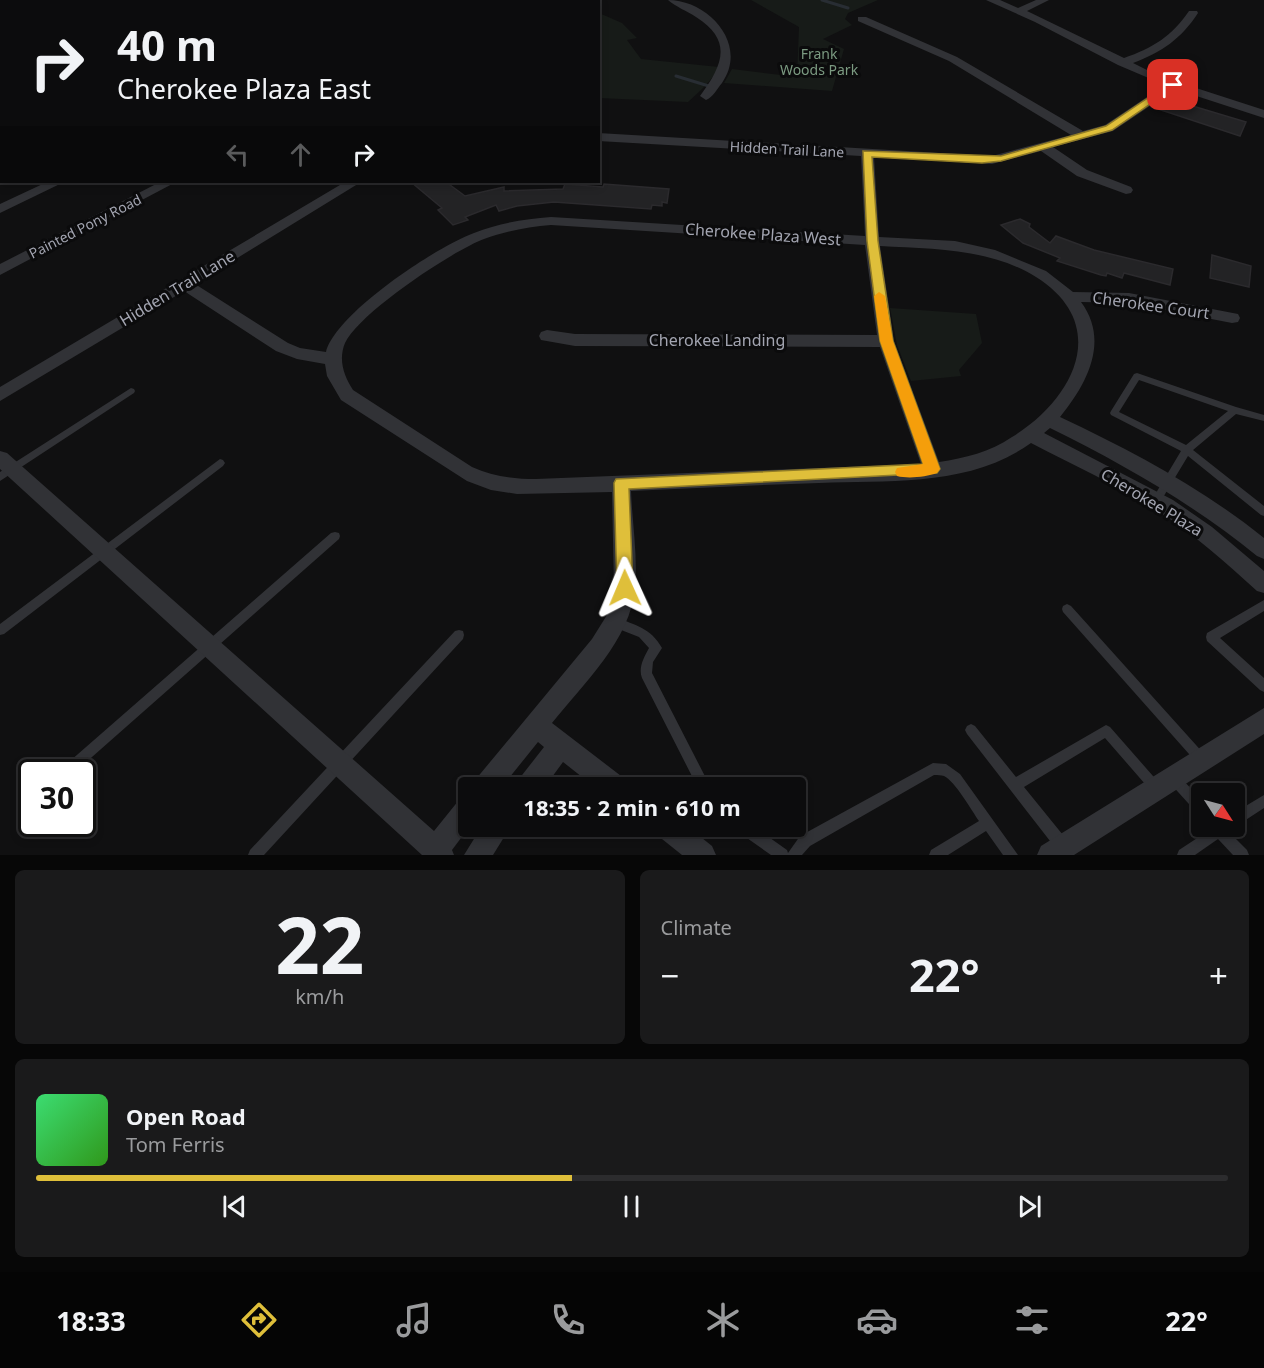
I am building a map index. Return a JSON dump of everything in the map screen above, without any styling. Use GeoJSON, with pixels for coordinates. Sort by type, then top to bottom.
{"type":"FeatureCollection","features":[{"type":"Feature","properties":{"kind":"street"},"geometry":{"type":"LineString","coordinates":[[673,0],[703,17],[722,36],[725,43],[727,65],[706,96]]}},
{"type":"Feature","properties":{"kind":"street"},"geometry":{"type":"LineString","coordinates":[[991,0],[1019,11],[1122,63],[1173,85],[1264,114]]}},
{"type":"Feature","properties":{"kind":"street"},"geometry":{"type":"LineString","coordinates":[[1019,11],[1044,0]]}},
{"type":"Feature","properties":{"kind":"street"},"geometry":{"type":"LineString","coordinates":[[1122,63],[1168,43],[1184,30],[1193,13]]}},
{"type":"Feature","properties":{"kind":"street"},"geometry":{"type":"LineString","coordinates":[[862,19],[953,59],[1082,136]]}},
{"type":"Feature","properties":{"kind":"street","name":"Hidden Trail Lane"},"geometry":{"type":"LineString","coordinates":[[600,137],[992,160],[1115,125],[1173,85]]}},
{"type":"Feature","properties":{"kind":"street"},"geometry":{"type":"LineString","coordinates":[[1044,147],[1082,173],[1126,190]]}},
{"type":"Feature","properties":{"kind":"street"},"geometry":{"type":"LineString","coordinates":[[867,153],[872,241],[886,341],[932,469]]}},
{"type":"Feature","properties":{"kind":"street"},"geometry":{"type":"LineString","coordinates":[[0,209],[55,183]]}},
{"type":"Feature","properties":{"kind":"street","name":"Painted Pony Road"},"geometry":{"type":"LineString","coordinates":[[0,270],[167,183]]}},
{"type":"Feature","properties":{"kind":"street","name":"Hidden Trail Lane"},"geometry":{"type":"LineString","coordinates":[[0,395],[352,183]]}},
{"type":"Feature","properties":{"kind":"street","name":"Cherokee Plaza West"},"geometry":{"type":"LineString","coordinates":[[569,221],[955,246],[994,254],[1028,268],[1070,298],[1086,328],[1088,354],[1084,367],[1067,396],[1031,435],[994,456],[967,464],[932,469],[536,487],[512,487],[484,482],[347,395],[337,382],[333,358],[340,337],[347,326],[365,310],[452,248],[480,235],[517,225],[569,221]]}},
{"type":"Feature","properties":{"kind":"street"},"geometry":{"type":"LineString","coordinates":[[184,284],[282,347],[297,353],[333,358]]}},
{"type":"Feature","properties":{"kind":"street","name":"Cherokee Court"},"geometry":{"type":"LineString","coordinates":[[1070,298],[1103,296],[1232,318]]}},
{"type":"Feature","properties":{"kind":"street","name":"Cherokee Landing"},"geometry":{"type":"LineString","coordinates":[[547,336],[575,340],[886,341]]}},
{"type":"Feature","properties":{"kind":"street","name":"Cherokee Plaza"},"geometry":{"type":"LineString","coordinates":[[1048,419],[1168,481],[1209,507],[1264,550]]}},
{"type":"Feature","properties":{"kind":"street","name":"Cherokee Plaza"},"geometry":{"type":"LineString","coordinates":[[1031,435],[1109,474],[1156,501],[1212,539],[1264,584]]}},
{"type":"Feature","properties":{"kind":"street"},"geometry":{"type":"LineString","coordinates":[[4,468],[103,551],[438,852],[458,823]]}},
{"type":"Feature","properties":{"kind":"street"},"geometry":{"type":"LineString","coordinates":[[494,777],[600,646],[615,622],[625,588],[621,483]]}},
{"type":"Feature","properties":{"kind":"street"},"geometry":{"type":"LineString","coordinates":[[1056,851],[1264,720]]}},
{"type":"Feature","properties":{"kind":"street"},"geometry":{"type":"LineString","coordinates":[[537,726],[602,777]]}},
{"type":"Feature","properties":{"kind":"street"},"geometry":{"type":"LineString","coordinates":[[536,777],[561,745]]}},
{"type":"Feature","properties":{"kind":"street"},"geometry":{"type":"LineString","coordinates":[[477,855],[490,837]]}},
{"type":"Feature","properties":{"kind":"street"},"geometry":{"type":"LineString","coordinates":[[680,837],[703,855]]}},
{"type":"Feature","properties":{"kind":"lane"},"geometry":{"type":"LineString","coordinates":[[1264,418],[1137,376],[1114,413],[1187,450],[1264,512]]}},
{"type":"Feature","properties":{"kind":"lane"},"geometry":{"type":"LineString","coordinates":[[4,468],[131,391]]}},
{"type":"Feature","properties":{"kind":"lane"},"geometry":{"type":"LineString","coordinates":[[1156,501],[1187,450],[1235,410]]}},
{"type":"Feature","properties":{"kind":"lane"},"geometry":{"type":"LineString","coordinates":[[0,630],[220,464]]}},
{"type":"Feature","properties":{"kind":"lane"},"geometry":{"type":"LineString","coordinates":[[81,759],[211,648],[335,536]]}},
{"type":"Feature","properties":{"kind":"lane"},"geometry":{"type":"LineString","coordinates":[[1264,605],[1211,637],[1264,686]]}},
{"type":"Feature","properties":{"kind":"lane"},"geometry":{"type":"LineString","coordinates":[[1067,609],[1202,759]]}},
{"type":"Feature","properties":{"kind":"lane"},"geometry":{"type":"LineString","coordinates":[[615,622],[644,633],[656,648],[648,660],[646,674],[699,777]]}},
{"type":"Feature","properties":{"kind":"lane"},"geometry":{"type":"LineString","coordinates":[[255,855],[459,635]]}},
{"type":"Feature","properties":{"kind":"lane"},"geometry":{"type":"LineString","coordinates":[[971,730],[1015,786],[1056,851]]}},
{"type":"Feature","properties":{"kind":"lane"},"geometry":{"type":"LineString","coordinates":[[1015,786],[1106,731],[1164,783],[1191,802]]}},
{"type":"Feature","properties":{"kind":"lane"},"geometry":{"type":"LineString","coordinates":[[793,855],[805,841],[933,769],[941,768],[950,772],[1011,855]]}},
{"type":"Feature","properties":{"kind":"lane"},"geometry":{"type":"LineString","coordinates":[[1245,814],[1264,801]]}},
{"type":"Feature","properties":{"kind":"lane"},"geometry":{"type":"LineString","coordinates":[[936,855],[988,823]]}},
{"type":"Feature","properties":{"kind":"lane"},"geometry":{"type":"LineString","coordinates":[[757,837],[782,855]]}},
{"type":"Feature","properties":{"kind":"lane"},"geometry":{"type":"LineString","coordinates":[[1184,855],[1209,837]]}},
{"type":"Feature","properties":{"kind":"lane"},"geometry":{"type":"LineString","coordinates":[[1228,837],[1242,855]]}},
{"type":"Feature","properties":{"kind":"green space","name":"Frank Woods Park"},"geometry":{"type":"Polygon","coordinates":[[[751,0],[878,0],[848,13],[845,19],[852,25],[823,39],[844,49],[832,91],[724,83],[732,69],[797,77],[799,27],[751,0]]]}},
{"type":"Feature","properties":{"kind":"green space"},"geometry":{"type":"Polygon","coordinates":[[[600,13],[622,23],[637,38],[627,40],[641,59],[719,67],[709,82],[688,102],[600,98],[600,13]]]}},
{"type":"Feature","properties":{"kind":"green space"},"geometry":{"type":"Polygon","coordinates":[[[890,308],[976,314],[982,343],[959,370],[961,376],[911,381],[897,345],[890,308]]]}},
{"type":"Feature","properties":{"kind":"building"},"geometry":{"type":"Polygon","coordinates":[[[1166,98],[1246,122],[1240,136],[1152,107],[1166,98]]]}},
{"type":"Feature","properties":{"kind":"building"},"geometry":{"type":"Polygon","coordinates":[[[412,183],[447,183],[465,196],[504,187],[504,191],[563,189],[565,184],[603,187],[604,184],[669,189],[667,203],[662,202],[662,206],[652,205],[651,209],[554,202],[517,206],[499,211],[496,205],[465,217],[468,220],[453,225],[438,210],[442,208],[412,183]]]}},
{"type":"Feature","properties":{"kind":"building"},"geometry":{"type":"Polygon","coordinates":[[[1020,219],[1030,224],[1029,227],[1050,243],[1056,236],[1094,250],[1173,269],[1170,285],[1124,273],[1122,278],[1107,273],[1106,276],[1101,275],[1057,261],[1060,258],[1023,243],[1001,225],[1020,219]]]}},
{"type":"Feature","properties":{"kind":"building"},"geometry":{"type":"Polygon","coordinates":[[[1212,255],[1251,266],[1249,287],[1210,278],[1212,255]]]}},
{"type":"Feature","properties":{"kind":"waterway"},"geometry":{"type":"LineString","coordinates":[[822,0],[848,8]]}},
{"type":"Feature","properties":{"kind":"waterway"},"geometry":{"type":"LineString","coordinates":[[676,76],[712,87]]}},
{"type":"Feature","properties":{"kind":"slow traffic"},"geometry":{"type":"LineString","coordinates":[[879,296],[886,341],[932,469],[902,472]]}},
{"type":"Feature","properties":{"kind":"route"},"geometry":{"type":"LineString","coordinates":[[625,588],[621,483],[932,469],[886,341],[872,241],[867,153],[982,160],[1001,159],[1109,128],[1173,85]]}}]}
